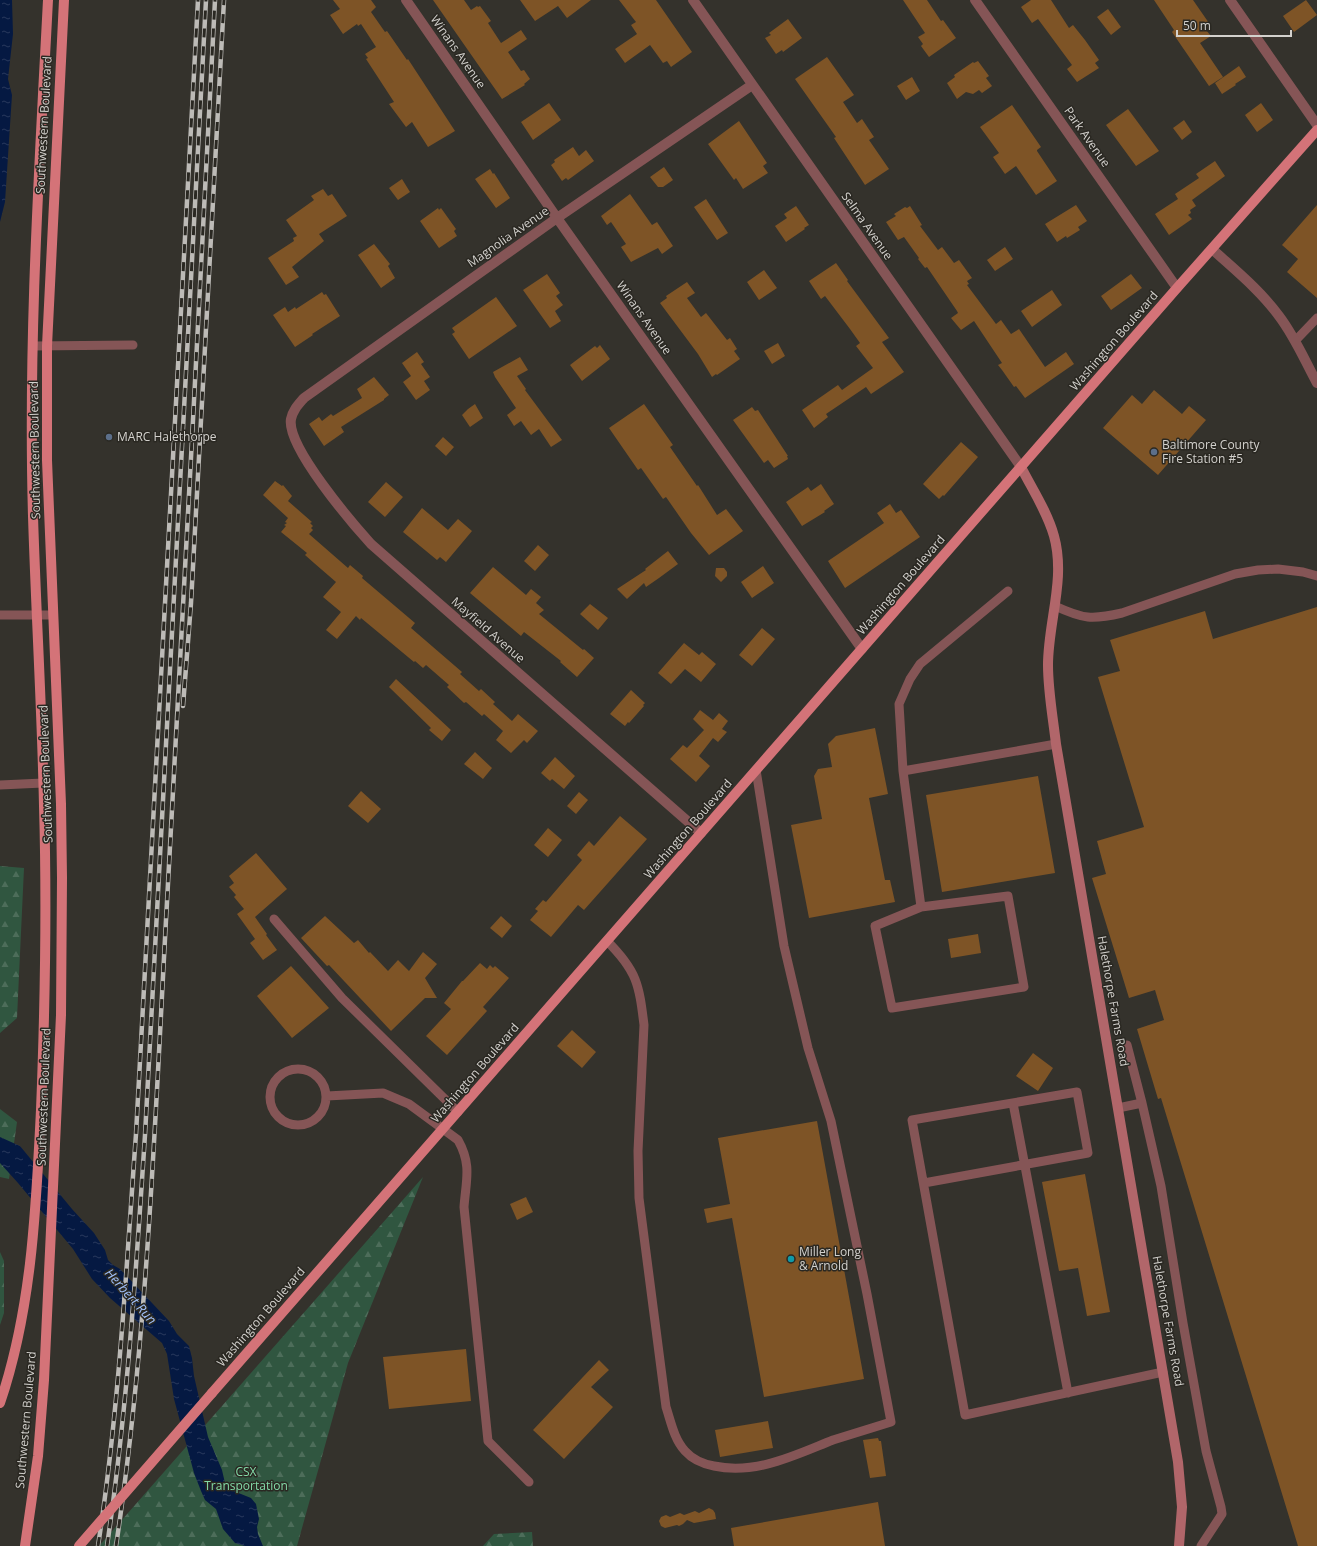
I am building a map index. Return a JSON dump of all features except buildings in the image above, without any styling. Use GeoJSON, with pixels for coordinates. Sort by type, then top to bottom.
{"type":"FeatureCollection","features":[{"type":"Feature","properties":{"kind":"main road","name":"Southwestern Boulevard"},"geometry":{"type":"LineString","coordinates":[[0,1403],[7,1383],[20,1329],[30,1274],[38,1162],[45,1016],[43,783],[31,461],[32,346],[48,0]]}},
{"type":"Feature","properties":{"kind":"main road","name":"Southwestern Boulevard"},"geometry":{"type":"LineString","coordinates":[[25,1546],[38,1456],[44,1380],[61,1015],[61,804],[52,615],[47,460],[47,346],[64,0]]}},
{"type":"Feature","properties":{"kind":"main road","name":"Washington Boulevard"},"geometry":{"type":"LineString","coordinates":[[78,1546],[1177,288],[1317,130]]}},
{"type":"Feature","properties":{"kind":"street","name":"Winans Avenue"},"geometry":{"type":"LineString","coordinates":[[406,0],[557,218],[862,649]]}},
{"type":"Feature","properties":{"kind":"street","name":"Selma Avenue"},"geometry":{"type":"LineString","coordinates":[[693,0],[1021,467]]}},
{"type":"Feature","properties":{"kind":"street","name":"Park Avenue"},"geometry":{"type":"LineString","coordinates":[[975,0],[1177,288]]}},
{"type":"Feature","properties":{"kind":"street"},"geometry":{"type":"LineString","coordinates":[[1230,0],[1317,125]]}},
{"type":"Feature","properties":{"kind":"street","name":"Magnolia Avenue"},"geometry":{"type":"LineString","coordinates":[[290,420],[294,409],[304,398],[557,218],[752,85]]}},
{"type":"Feature","properties":{"kind":"street"},"geometry":{"type":"LineString","coordinates":[[1212,249],[1267,300],[1280,316],[1317,383]]}},
{"type":"Feature","properties":{"kind":"street","name":"Mayfield Avenue"},"geometry":{"type":"LineString","coordinates":[[290,420],[294,435],[301,451],[318,479],[350,521],[370,544],[701,833]]}},
{"type":"Feature","properties":{"kind":"street","name":"Halethorpe Farms Road"},"geometry":{"type":"LineString","coordinates":[[1021,467],[1045,513],[1054,536],[1058,557],[1058,579],[1050,634],[1048,665],[1056,744],[1178,1462],[1182,1507],[1179,1546]]}},
{"type":"Feature","properties":{"kind":"lane"},"geometry":{"type":"LineString","coordinates":[[1295,341],[1317,318]]}},
{"type":"Feature","properties":{"kind":"lane"},"geometry":{"type":"LineString","coordinates":[[32,346],[133,345]]}},
{"type":"Feature","properties":{"kind":"lane"},"geometry":{"type":"LineString","coordinates":[[1055,606],[1074,615],[1088,618],[1103,618],[1122,613],[1234,574],[1278,569],[1302,572],[1317,576]]}},
{"type":"Feature","properties":{"kind":"lane"},"geometry":{"type":"LineString","coordinates":[[921,907],[903,771],[899,704],[910,679],[920,664],[1008,592]]}},
{"type":"Feature","properties":{"kind":"lane"},"geometry":{"type":"LineString","coordinates":[[0,615],[52,615]]}},
{"type":"Feature","properties":{"kind":"lane"},"geometry":{"type":"LineString","coordinates":[[903,771],[1056,744]]}},
{"type":"Feature","properties":{"kind":"lane"},"geometry":{"type":"LineString","coordinates":[[607,941],[623,958],[632,971],[638,987],[644,1025],[644,1056],[638,1151],[639,1198],[666,1407],[677,1439],[685,1451],[701,1463],[726,1469],[746,1469],[782,1461],[834,1440],[891,1422],[867,1294],[831,1121],[808,1048],[784,946],[756,770]]}},
{"type":"Feature","properties":{"kind":"lane"},"geometry":{"type":"LineString","coordinates":[[0,785],[43,783]]}},
{"type":"Feature","properties":{"kind":"lane"},"geometry":{"type":"LineString","coordinates":[[1008,896],[1024,987],[892,1008],[875,926],[921,907],[1008,896]]}},
{"type":"Feature","properties":{"kind":"lane"},"geometry":{"type":"LineString","coordinates":[[274,919],[342,998],[458,1112]]}},
{"type":"Feature","properties":{"kind":"lane"},"geometry":{"type":"LineString","coordinates":[[1127,1045],[1161,1186],[1183,1323],[1206,1450],[1222,1514],[1201,1546]]}},
{"type":"Feature","properties":{"kind":"lane"},"geometry":{"type":"LineString","coordinates":[[297,1068],[308,1070],[318,1076],[324,1085],[327,1096],[325,1107],[319,1116],[310,1123],[299,1125],[288,1123],[279,1117],[272,1108],[270,1098],[272,1087],[277,1077],[286,1071],[297,1068]]}},
{"type":"Feature","properties":{"kind":"lane"},"geometry":{"type":"LineString","coordinates":[[924,1183],[1088,1153],[1077,1092],[912,1120],[965,1415],[1163,1372]]}},
{"type":"Feature","properties":{"kind":"lane"},"geometry":{"type":"LineString","coordinates":[[327,1096],[383,1093],[409,1104],[444,1128],[458,1140],[466,1155],[468,1169],[464,1206],[488,1441],[529,1482]]}},
{"type":"Feature","properties":{"kind":"lane"},"geometry":{"type":"LineString","coordinates":[[1013,1103],[1026,1165],[1068,1393]]}},
{"type":"Feature","properties":{"kind":"lane"},"geometry":{"type":"LineString","coordinates":[[1118,1108],[1142,1103]]}},
{"type":"Feature","properties":{"kind":"green space"},"geometry":{"type":"Polygon","coordinates":[[[0,866],[24,868],[17,1018],[0,1033],[0,866]]]}},
{"type":"Feature","properties":{"kind":"green space"},"geometry":{"type":"Polygon","coordinates":[[[0,1109],[17,1122],[9,1179],[0,1177],[0,1109]]]}},
{"type":"Feature","properties":{"kind":"green space","name":"CSX Transportation"},"geometry":{"type":"Polygon","coordinates":[[[423,1177],[348,1363],[297,1546],[99,1546],[423,1177]]]}},
{"type":"Feature","properties":{"kind":"green space"},"geometry":{"type":"Polygon","coordinates":[[[0,1252],[4,1261],[4,1313],[0,1325],[0,1252]]]}},
{"type":"Feature","properties":{"kind":"green space"},"geometry":{"type":"Polygon","coordinates":[[[532,1532],[533,1546],[483,1546],[494,1534],[532,1532]]]}},
{"type":"Feature","properties":{"kind":"water"},"geometry":{"type":"Polygon","coordinates":[[[0,0],[12,0],[13,34],[8,79],[12,95],[5,202],[0,222],[0,0]]]}},
{"type":"Feature","properties":{"kind":"water","name":"Herbert Run"},"geometry":{"type":"Polygon","coordinates":[[[0,1137],[20,1146],[72,1209],[94,1233],[105,1250],[108,1260],[120,1269],[169,1321],[177,1334],[189,1346],[194,1376],[208,1437],[222,1470],[225,1483],[231,1490],[251,1498],[256,1504],[259,1519],[257,1527],[258,1534],[263,1546],[245,1546],[235,1543],[223,1529],[216,1509],[205,1500],[194,1473],[174,1399],[167,1354],[162,1343],[110,1298],[92,1279],[73,1249],[0,1163],[0,1137]]]}},
{"type":"Feature","properties":{"kind":"railway"},"geometry":{"type":"LineString","coordinates":[[98,1546],[117,1392],[136,1134],[198,0]]}},
{"type":"Feature","properties":{"kind":"railway"},"geometry":{"type":"LineString","coordinates":[[107,1546],[125,1392],[145,1135],[206,0]]}},
{"type":"Feature","properties":{"kind":"railway"},"geometry":{"type":"LineString","coordinates":[[116,1546],[136,1386],[149,1225],[215,0]]}},
{"type":"Feature","properties":{"kind":"railway"},"geometry":{"type":"LineString","coordinates":[[183,706],[191,603],[224,0]]}},
{"type":"Feature","properties":{"kind":"place","name":"MARC Halethorpe"},"geometry":{"type":"Point","coordinates":[109,437]}},
{"type":"Feature","properties":{"kind":"place","name":"Baltimore County Fire Station #5"},"geometry":{"type":"Point","coordinates":[1154,452]}},
{"type":"Feature","properties":{"kind":"place","name":"Miller Long & Arnold"},"geometry":{"type":"Point","coordinates":[791,1259]}}]}
